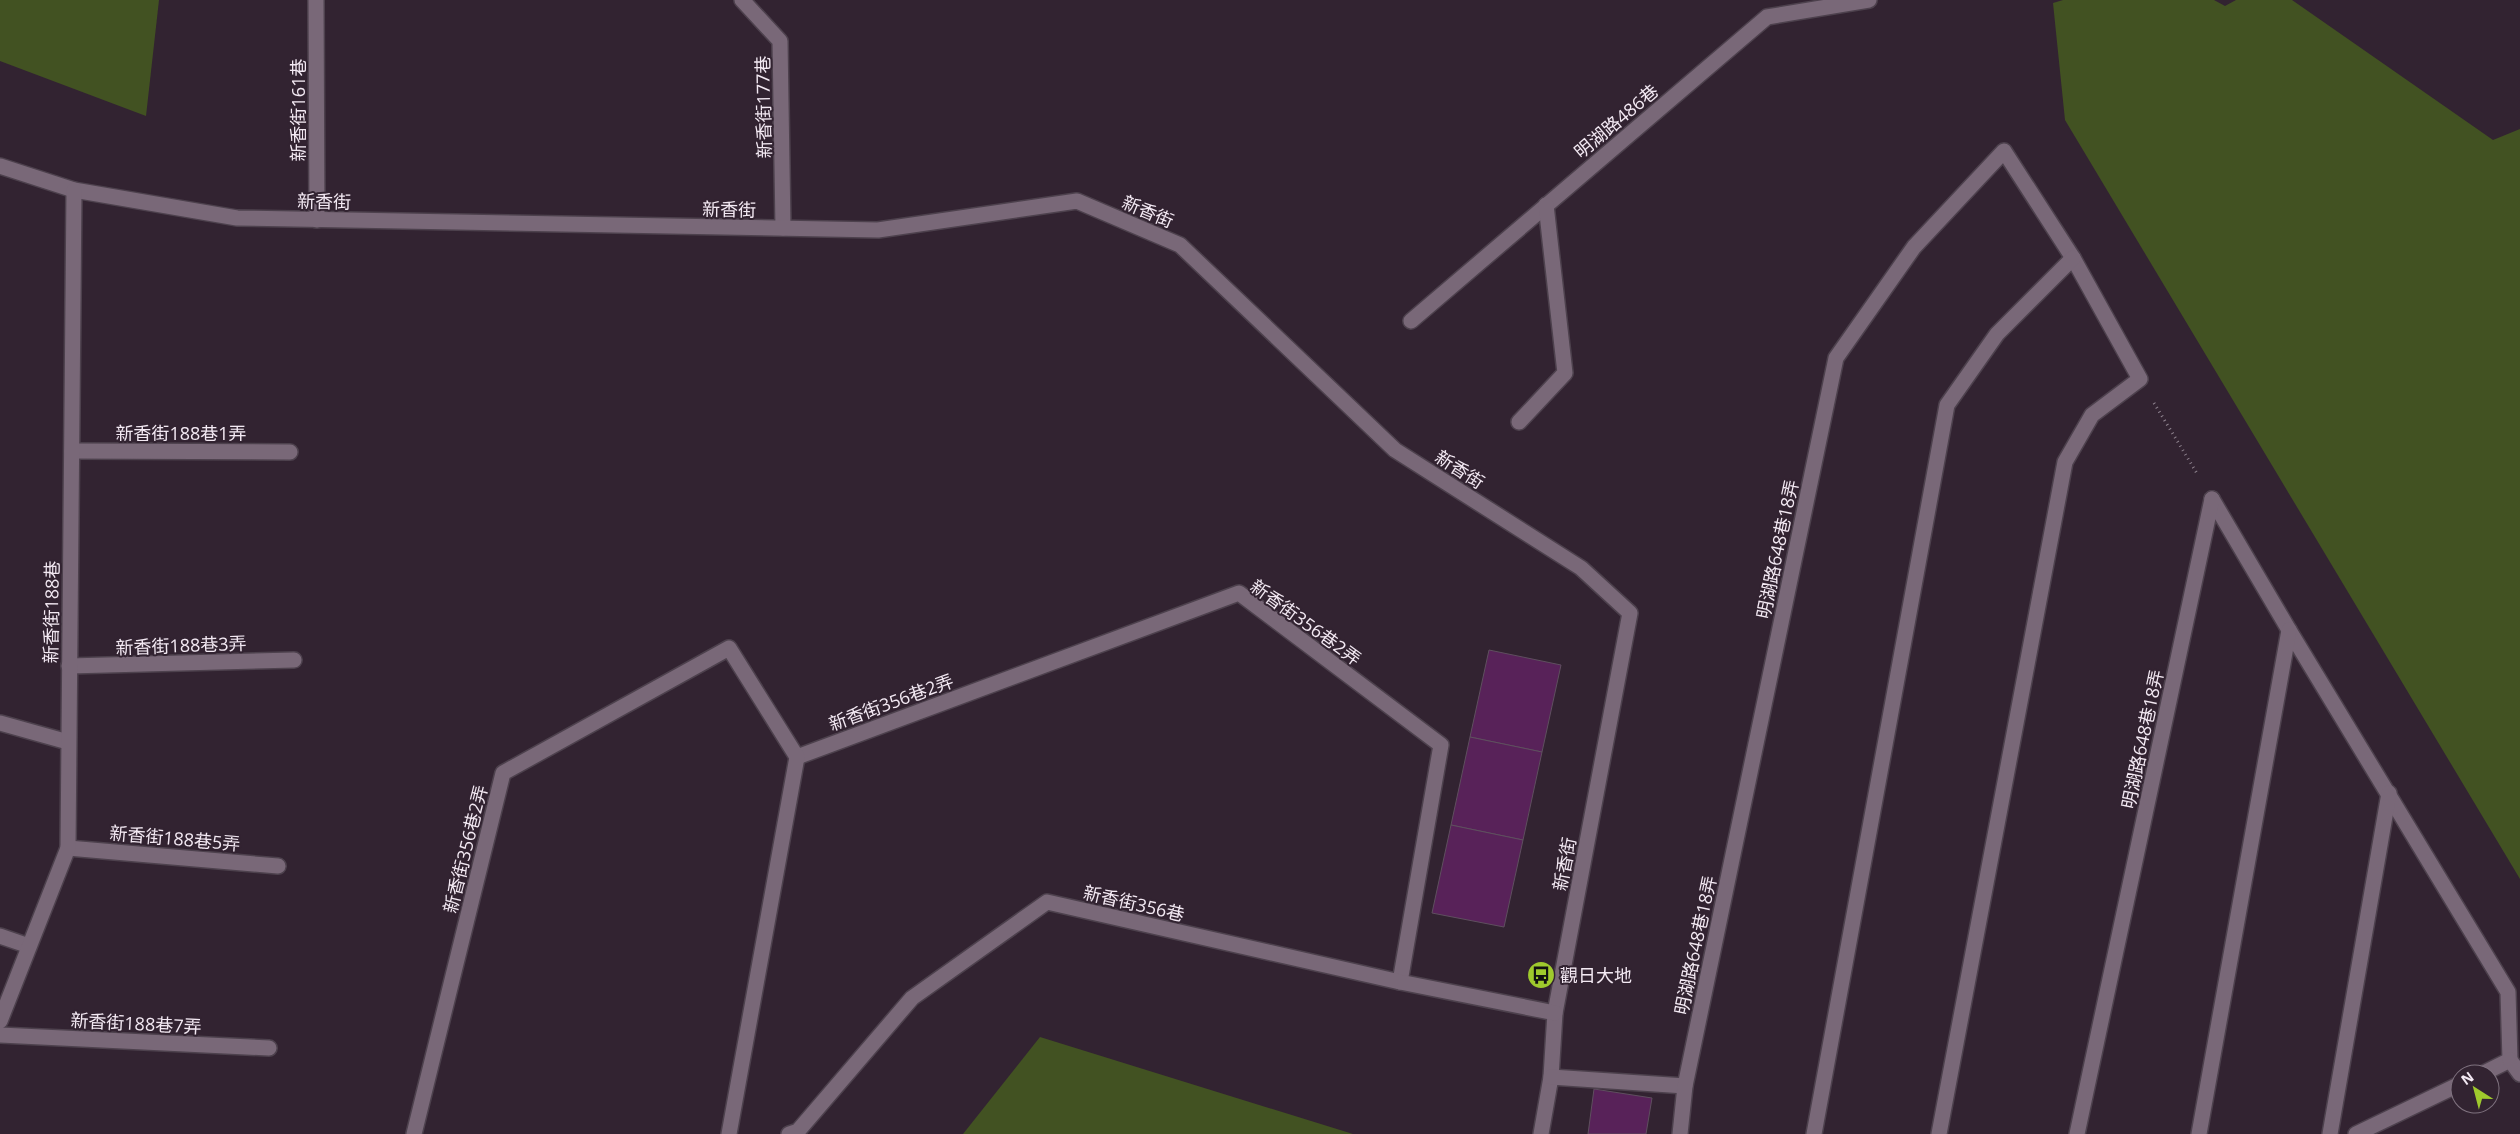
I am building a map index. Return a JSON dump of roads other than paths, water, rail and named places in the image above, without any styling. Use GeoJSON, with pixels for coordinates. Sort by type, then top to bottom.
{"type":"FeatureCollection","features":[{"type":"Feature","properties":{"kind":"street","name":"新香街161巷"},"geometry":{"type":"LineString","coordinates":[[316,0],[317,220]]}},
{"type":"Feature","properties":{"kind":"street","name":"新香街177巷"},"geometry":{"type":"LineString","coordinates":[[742,0],[780,41],[783,228]]}},
{"type":"Feature","properties":{"kind":"street","name":"明湖路486巷"},"geometry":{"type":"LineString","coordinates":[[1411,321],[1767,17],[1869,0]]}},
{"type":"Feature","properties":{"kind":"street","name":"明湖路648巷18弄"},"geometry":{"type":"LineString","coordinates":[[1680,1134],[1685,1086],[1836,358],[1914,247],[2004,151],[2073,258],[2140,379],[2092,415],[2065,462],[1939,1134]]}},
{"type":"Feature","properties":{"kind":"street","name":"新香街"},"geometry":{"type":"LineString","coordinates":[[0,166],[74,190],[237,218],[878,230],[1077,201],[1180,245],[1396,450],[1580,568],[1630,613],[1555,1013],[1551,1076],[1541,1134]]}},
{"type":"Feature","properties":{"kind":"street","name":"新香街188巷"},"geometry":{"type":"LineString","coordinates":[[0,1021],[68,848],[74,190]]}},
{"type":"Feature","properties":{"kind":"street"},"geometry":{"type":"LineString","coordinates":[[1519,422],[1565,373],[1546,205]]}},
{"type":"Feature","properties":{"kind":"street"},"geometry":{"type":"LineString","coordinates":[[1814,1134],[1947,405],[1997,334],[2073,258]]}},
{"type":"Feature","properties":{"kind":"street","name":"新香街188巷1弄"},"geometry":{"type":"LineString","coordinates":[[72,451],[290,452]]}},
{"type":"Feature","properties":{"kind":"street","name":"明湖路648巷18弄"},"geometry":{"type":"LineString","coordinates":[[2077,1134],[2212,499],[2289,630]]}},
{"type":"Feature","properties":{"kind":"street","name":"新香街356巷2弄"},"geometry":{"type":"LineString","coordinates":[[414,1134],[503,773],[728,648],[797,756],[1239,593],[1441,745],[1400,982]]}},
{"type":"Feature","properties":{"kind":"street"},"geometry":{"type":"LineString","coordinates":[[2289,630],[2508,992],[2510,1060],[2520,1074]]}},
{"type":"Feature","properties":{"kind":"street"},"geometry":{"type":"LineString","coordinates":[[2199,1134],[2289,630]]}},
{"type":"Feature","properties":{"kind":"street","name":"新香街188巷3弄"},"geometry":{"type":"LineString","coordinates":[[70,666],[294,660]]}},
{"type":"Feature","properties":{"kind":"street"},"geometry":{"type":"LineString","coordinates":[[0,723],[68,742]]}},
{"type":"Feature","properties":{"kind":"street"},"geometry":{"type":"LineString","coordinates":[[729,1134],[797,756]]}},
{"type":"Feature","properties":{"kind":"street"},"geometry":{"type":"LineString","coordinates":[[2330,1134],[2388,793]]}},
{"type":"Feature","properties":{"kind":"street","name":"新香街188巷5弄"},"geometry":{"type":"LineString","coordinates":[[68,848],[278,866]]}},
{"type":"Feature","properties":{"kind":"street","name":"新香街356巷"},"geometry":{"type":"LineString","coordinates":[[789,1134],[798,1132],[912,998],[1047,902],[1400,982],[1555,1013]]}},
{"type":"Feature","properties":{"kind":"street"},"geometry":{"type":"LineString","coordinates":[[0,936],[29,946]]}},
{"type":"Feature","properties":{"kind":"street","name":"新香街188巷7弄"},"geometry":{"type":"LineString","coordinates":[[0,1035],[269,1048]]}},
{"type":"Feature","properties":{"kind":"street"},"geometry":{"type":"LineString","coordinates":[[2500,1065],[2510,1060]]}},
{"type":"Feature","properties":{"kind":"street"},"geometry":{"type":"LineString","coordinates":[[1551,1076],[1685,1086]]}},
{"type":"Feature","properties":{"kind":"street"},"geometry":{"type":"LineString","coordinates":[[2356,1134],[2450,1089]]}},
{"type":"Feature","properties":{"kind":"place","name":"觀日大地"},"geometry":{"type":"Point","coordinates":[1541,975]}}]}
